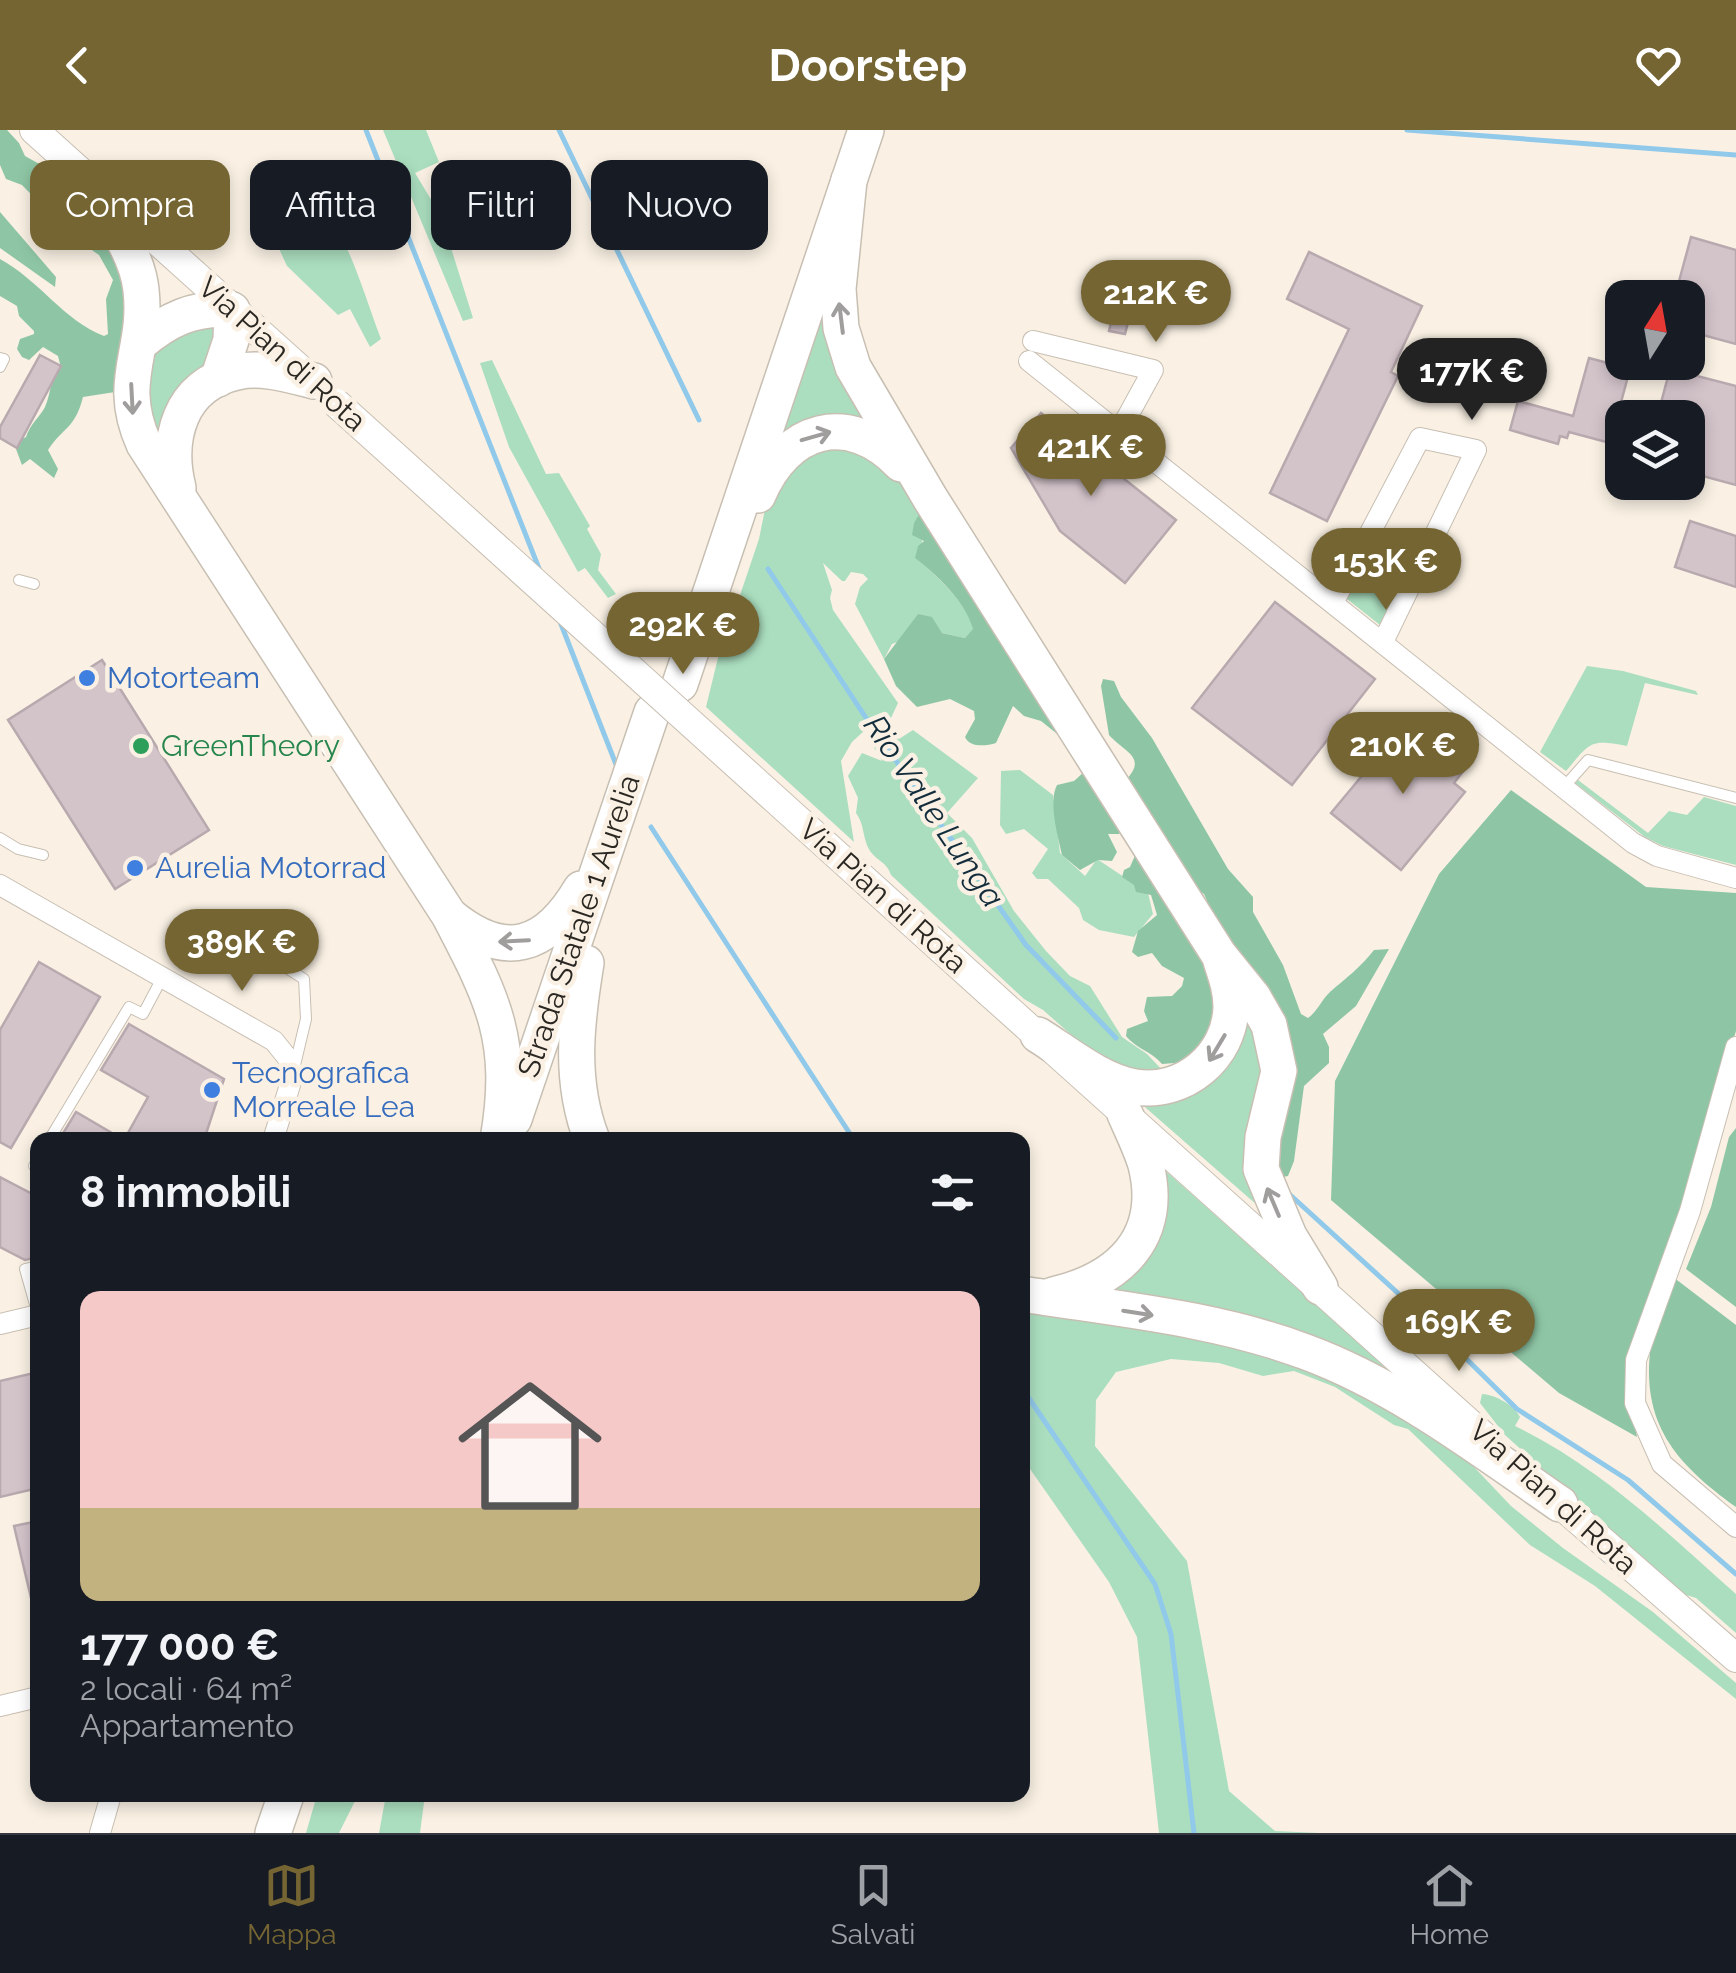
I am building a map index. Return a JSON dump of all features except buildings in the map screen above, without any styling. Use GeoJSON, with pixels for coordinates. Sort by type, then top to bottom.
{"type":"FeatureCollection","features":[{"type":"Feature","properties":{"kind":"highway"},"geometry":{"type":"LineString","coordinates":[[856,133],[838,270],[839,314],[845,344],[864,389],[930,498],[1219,955],[1253,997],[1274,1040],[1279,1071],[1263,1137],[1261,1169],[1289,1236],[1320,1287]]}},
{"type":"Feature","properties":{"kind":"highway"},"geometry":{"type":"LineString","coordinates":[[856,133],[673,678],[723,587],[768,474],[797,442],[832,432],[875,441],[930,498]]}},
{"type":"Feature","properties":{"kind":"highway"},"geometry":{"type":"LineString","coordinates":[[698,634],[849,180]]}},
{"type":"Feature","properties":{"kind":"highway"},"geometry":{"type":"LineString","coordinates":[[127,250],[136,266],[142,302],[140,344],[130,387],[134,423],[449,915],[487,988],[499,1024],[505,1084],[499,1132]]}},
{"type":"Feature","properties":{"kind":"highway"},"geometry":{"type":"LineString","coordinates":[[140,344],[172,319],[195,311],[232,310],[231,340],[218,379]]}},
{"type":"Feature","properties":{"kind":"highway"},"geometry":{"type":"LineString","coordinates":[[179,494],[172,464],[174,430],[187,406],[218,379],[258,370],[325,392]]}},
{"type":"Feature","properties":{"kind":"highway","name":"Strada Statale 1 Aurelia"},"geometry":{"type":"LineString","coordinates":[[510,1132],[615,820],[659,720],[586,963],[529,1132]]}},
{"type":"Feature","properties":{"kind":"highway"},"geometry":{"type":"LineString","coordinates":[[449,915],[478,937],[496,942],[517,944],[539,938],[558,923],[573,903],[615,820]]}},
{"type":"Feature","properties":{"kind":"highway"},"geometry":{"type":"LineString","coordinates":[[1038,1035],[1112,1080],[1131,1086],[1152,1088],[1184,1079],[1208,1063],[1229,1025],[1230,992],[1219,955]]}},
{"type":"Feature","properties":{"kind":"highway"},"geometry":{"type":"LineString","coordinates":[[586,963],[576,1058],[579,1102],[589,1132]]}},
{"type":"Feature","properties":{"kind":"highway"},"geometry":{"type":"LineString","coordinates":[[1032,1296],[1087,1285],[1116,1269],[1144,1230],[1150,1201],[1147,1169],[1125,1114]]}},
{"type":"Feature","properties":{"kind":"highway"},"geometry":{"type":"LineString","coordinates":[[1032,1296],[1222,1328],[1308,1352],[1453,1430],[1560,1504]]}},
{"type":"Feature","properties":{"kind":"highway"},"geometry":{"type":"LineString","coordinates":[[273,1833],[284,1802]]}},
{"type":"Feature","properties":{"kind":"highway"},"geometry":{"type":"LineString","coordinates":[[292,1833],[303,1802]]}},
{"type":"Feature","properties":{"kind":"main road","name":"Via Pian di Rota"},"geometry":{"type":"LineString","coordinates":[[34,130],[65,160]]}},
{"type":"Feature","properties":{"kind":"main road","name":"Via Pian di Rota"},"geometry":{"type":"LineString","coordinates":[[165,250],[1736,1658]]}},
{"type":"Feature","properties":{"kind":"street"},"geometry":{"type":"LineString","coordinates":[[1119,432],[1153,370],[1031,351],[1119,432],[1633,843],[1657,856],[1736,878]]}},
{"type":"Feature","properties":{"kind":"street"},"geometry":{"type":"LineString","coordinates":[[1333,604],[1420,438],[1476,450],[1383,642]]}},
{"type":"Feature","properties":{"kind":"street"},"geometry":{"type":"LineString","coordinates":[[0,885],[274,1041],[290,1061],[290,1085],[275,1132]]}},
{"type":"Feature","properties":{"kind":"street"},"geometry":{"type":"LineString","coordinates":[[1736,1047],[1690,1211],[1636,1360],[1635,1403],[1662,1464],[1736,1527]]}},
{"type":"Feature","properties":{"kind":"street"},"geometry":{"type":"LineString","coordinates":[[0,1324],[30,1317]]}},
{"type":"Feature","properties":{"kind":"street"},"geometry":{"type":"LineString","coordinates":[[0,1706],[30,1699]]}},
{"type":"Feature","properties":{"kind":"street"},"geometry":{"type":"LineString","coordinates":[[100,1833],[110,1802]]}},
{"type":"Feature","properties":{"kind":"lane"},"geometry":{"type":"LineString","coordinates":[[0,358],[4,359],[0,367]]}},
{"type":"Feature","properties":{"kind":"lane"},"geometry":{"type":"LineString","coordinates":[[19,580],[34,584]]}},
{"type":"Feature","properties":{"kind":"lane"},"geometry":{"type":"LineString","coordinates":[[1564,787],[1588,760],[1736,798]]}},
{"type":"Feature","properties":{"kind":"lane"},"geometry":{"type":"LineString","coordinates":[[0,838],[18,849],[43,856]]}},
{"type":"Feature","properties":{"kind":"lane"},"geometry":{"type":"LineString","coordinates":[[250,945],[304,978],[306,1020],[290,1085]]}},
{"type":"Feature","properties":{"kind":"lane"},"geometry":{"type":"LineString","coordinates":[[54,1132],[129,1007],[143,1014],[163,978]]}},
{"type":"Feature","properties":{"kind":"green space"},"geometry":{"type":"Polygon","coordinates":[[[0,130],[7,130],[32,160],[30,193],[6,179],[0,165],[0,130]]]}},
{"type":"Feature","properties":{"kind":"green space"},"geometry":{"type":"Polygon","coordinates":[[[383,130],[426,130],[438,160],[431,160],[431,166],[415,173],[431,199],[431,245],[411,197],[411,160],[396,160],[383,130]]]}},
{"type":"Feature","properties":{"kind":"green space"},"geometry":{"type":"Polygon","coordinates":[[[0,212],[56,277],[55,287],[0,248],[0,212]]]}},
{"type":"Feature","properties":{"kind":"green space"},"geometry":{"type":"Polygon","coordinates":[[[92,250],[113,250],[132,274],[115,392],[83,397],[72,422],[48,450],[58,469],[54,478],[30,459],[22,465],[16,449],[45,407],[61,368],[58,356],[43,347],[29,360],[17,349],[20,339],[34,331],[19,316],[17,306],[0,296],[0,259],[76,320],[104,336],[108,334],[106,299],[113,280],[99,255],[92,250]]]}},
{"type":"Feature","properties":{"kind":"green space"},"geometry":{"type":"Polygon","coordinates":[[[280,250],[348,250],[381,339],[370,347],[350,309],[338,315],[287,266],[280,250]]]}},
{"type":"Feature","properties":{"kind":"green space"},"geometry":{"type":"Polygon","coordinates":[[[433,250],[452,250],[473,318],[463,321],[433,250]]]}},
{"type":"Feature","properties":{"kind":"green space"},"geometry":{"type":"Polygon","coordinates":[[[825,297],[866,423],[788,433],[782,429],[825,297]]]}},
{"type":"Feature","properties":{"kind":"green space"},"geometry":{"type":"Polygon","coordinates":[[[212,323],[221,331],[163,451],[136,381],[164,334],[212,323]]]}},
{"type":"Feature","properties":{"kind":"green space"},"geometry":{"type":"Polygon","coordinates":[[[492,360],[546,474],[559,473],[590,526],[587,529],[601,554],[598,570],[616,594],[608,598],[585,568],[578,572],[509,447],[480,363],[492,360]]]}},
{"type":"Feature","properties":{"kind":"green space"},"geometry":{"type":"Polygon","coordinates":[[[814,445],[884,457],[910,492],[921,516],[922,543],[916,558],[958,599],[974,629],[965,638],[942,633],[936,627],[892,644],[884,659],[855,604],[860,587],[868,579],[851,572],[842,581],[823,563],[832,590],[833,610],[898,703],[890,720],[879,717],[852,742],[841,761],[854,842],[706,707],[726,625],[735,610],[759,539],[765,509],[814,445]]]}},
{"type":"Feature","properties":{"kind":"green space"},"geometry":{"type":"Polygon","coordinates":[[[921,511],[1061,737],[1013,706],[996,743],[974,745],[965,737],[975,719],[974,711],[950,699],[917,707],[896,686],[884,659],[918,614],[932,617],[942,633],[965,638],[973,629],[957,599],[915,558],[924,541],[912,535],[921,511]]]}},
{"type":"Feature","properties":{"kind":"green space"},"geometry":{"type":"Polygon","coordinates":[[[1382,535],[1417,552],[1380,625],[1347,599],[1382,535]]]}},
{"type":"Feature","properties":{"kind":"green space"},"geometry":{"type":"Polygon","coordinates":[[[1587,666],[1623,671],[1696,691],[1698,695],[1645,683],[1627,746],[1592,745],[1566,771],[1540,752],[1587,666]]]}},
{"type":"Feature","properties":{"kind":"green space"},"geometry":{"type":"Polygon","coordinates":[[[1103,679],[1114,681],[1228,869],[1253,897],[1253,912],[1283,965],[1301,1014],[1308,1018],[1374,950],[1389,949],[1356,1006],[1323,1034],[1329,1047],[1329,1063],[1304,1086],[1294,1161],[1288,1176],[1274,1179],[1279,1101],[1217,923],[1204,894],[1191,886],[1124,782],[1134,761],[1109,735],[1103,679]]]}},
{"type":"Feature","properties":{"kind":"green space"},"geometry":{"type":"Polygon","coordinates":[[[882,729],[890,730],[899,739],[913,730],[978,778],[947,813],[972,838],[1014,911],[1046,951],[1070,976],[1090,986],[1122,1037],[1147,1054],[1165,1073],[1109,1068],[1043,1010],[1024,999],[873,854],[856,813],[858,798],[848,776],[862,753],[882,761],[870,741],[882,729]]]}},
{"type":"Feature","properties":{"kind":"green space"},"geometry":{"type":"Polygon","coordinates":[[[1020,770],[1053,795],[1060,853],[1085,876],[1097,859],[1148,893],[1153,914],[1134,937],[1099,930],[1083,920],[1079,908],[1048,879],[1037,879],[1032,873],[1048,849],[1024,829],[1006,834],[1000,825],[1001,771],[1020,770]]]}},
{"type":"Feature","properties":{"kind":"green space"},"geometry":{"type":"Polygon","coordinates":[[[1084,772],[1121,830],[1119,834],[1108,834],[1117,852],[1112,861],[1098,860],[1080,870],[1062,855],[1053,800],[1057,785],[1074,781],[1084,772]]]}},
{"type":"Feature","properties":{"kind":"green space"},"geometry":{"type":"Polygon","coordinates":[[[1578,780],[1648,833],[1669,811],[1687,815],[1704,797],[1736,806],[1736,865],[1663,846],[1645,837],[1575,783],[1578,780]]]}},
{"type":"Feature","properties":{"kind":"green space"},"geometry":{"type":"Polygon","coordinates":[[[1511,790],[1646,887],[1736,893],[1736,1031],[1627,1390],[1637,1437],[1559,1393],[1331,1200],[1335,1081],[1439,874],[1511,790]]]}},
{"type":"Feature","properties":{"kind":"green space"},"geometry":{"type":"Polygon","coordinates":[[[1137,851],[1197,939],[1223,1010],[1188,1062],[1162,1064],[1126,1036],[1127,1029],[1148,1021],[1144,1011],[1147,997],[1172,996],[1184,978],[1162,966],[1152,953],[1138,957],[1132,952],[1138,931],[1157,915],[1151,895],[1136,892],[1134,885],[1122,877],[1137,851]]]}},
{"type":"Feature","properties":{"kind":"green space"},"geometry":{"type":"Polygon","coordinates":[[[1238,999],[1268,1042],[1257,1205],[1138,1101],[1173,1092],[1238,999]]]}},
{"type":"Feature","properties":{"kind":"green space"},"geometry":{"type":"Polygon","coordinates":[[[1736,1128],[1736,1307],[1686,1269],[1711,1207],[1729,1137],[1736,1128]]]}},
{"type":"Feature","properties":{"kind":"green space"},"geometry":{"type":"Polygon","coordinates":[[[1159,1165],[1382,1364],[1386,1372],[1085,1297],[1105,1284],[1159,1165]]]}},
{"type":"Feature","properties":{"kind":"green space"},"geometry":{"type":"Polygon","coordinates":[[[1673,1277],[1736,1325],[1736,1507],[1679,1457],[1657,1419],[1649,1372],[1651,1344],[1673,1277]]]}},
{"type":"Feature","properties":{"kind":"green space"},"geometry":{"type":"Polygon","coordinates":[[[1030,1309],[1244,1342],[1406,1413],[1475,1468],[1511,1506],[1653,1612],[1736,1683],[1736,1699],[1595,1586],[1530,1545],[1408,1429],[1394,1425],[1335,1387],[1294,1371],[1263,1376],[1219,1363],[1171,1359],[1116,1372],[1096,1400],[1095,1446],[1187,1561],[1229,1791],[1275,1831],[1319,1833],[1159,1833],[1137,1637],[1109,1582],[1030,1469],[1030,1309]]]}},
{"type":"Feature","properties":{"kind":"green space"},"geometry":{"type":"Polygon","coordinates":[[[1482,1394],[1509,1405],[1520,1417],[1515,1426],[1604,1481],[1736,1594],[1736,1633],[1643,1560],[1505,1435],[1480,1403],[1482,1394]]]}},
{"type":"Feature","properties":{"kind":"green space"},"geometry":{"type":"Polygon","coordinates":[[[315,1802],[354,1802],[339,1833],[306,1833],[315,1802]]]}},
{"type":"Feature","properties":{"kind":"green space"},"geometry":{"type":"Polygon","coordinates":[[[385,1802],[424,1802],[420,1833],[379,1833],[385,1802]]]}},
{"type":"Feature","properties":{"kind":"waterway"},"geometry":{"type":"LineString","coordinates":[[366,130],[540,571]]}},
{"type":"Feature","properties":{"kind":"waterway","name":"Rio Valle Lunga"},"geometry":{"type":"LineString","coordinates":[[559,130],[699,420]]}},
{"type":"Feature","properties":{"kind":"waterway"},"geometry":{"type":"LineString","coordinates":[[1407,130],[1736,155]]}},
{"type":"Feature","properties":{"kind":"waterway","name":"Rio Valle Lunga"},"geometry":{"type":"LineString","coordinates":[[768,569],[868,721],[1026,945],[1116,1038]]}},
{"type":"Feature","properties":{"kind":"waterway"},"geometry":{"type":"LineString","coordinates":[[559,619],[617,767]]}},
{"type":"Feature","properties":{"kind":"waterway"},"geometry":{"type":"LineString","coordinates":[[651,827],[849,1132]]}},
{"type":"Feature","properties":{"kind":"waterway","name":"Rio Valle Lunga"},"geometry":{"type":"LineString","coordinates":[[1287,1192],[1423,1316],[1517,1409],[1628,1480],[1736,1574]]}},
{"type":"Feature","properties":{"kind":"waterway"},"geometry":{"type":"LineString","coordinates":[[1030,1400],[1155,1584],[1171,1634],[1194,1833]]}},
{"type":"Feature","properties":{"kind":"place","name":"Motorteam"},"geometry":{"type":"Point","coordinates":[87,678]}},
{"type":"Feature","properties":{"kind":"place","name":"GreenTheory"},"geometry":{"type":"Point","coordinates":[141,746]}},
{"type":"Feature","properties":{"kind":"place","name":"Aurelia Motorrad"},"geometry":{"type":"Point","coordinates":[135,868]}},
{"type":"Feature","properties":{"kind":"place","name":"Tecnografica Morreale Lea"},"geometry":{"type":"Point","coordinates":[212,1090]}}]}
